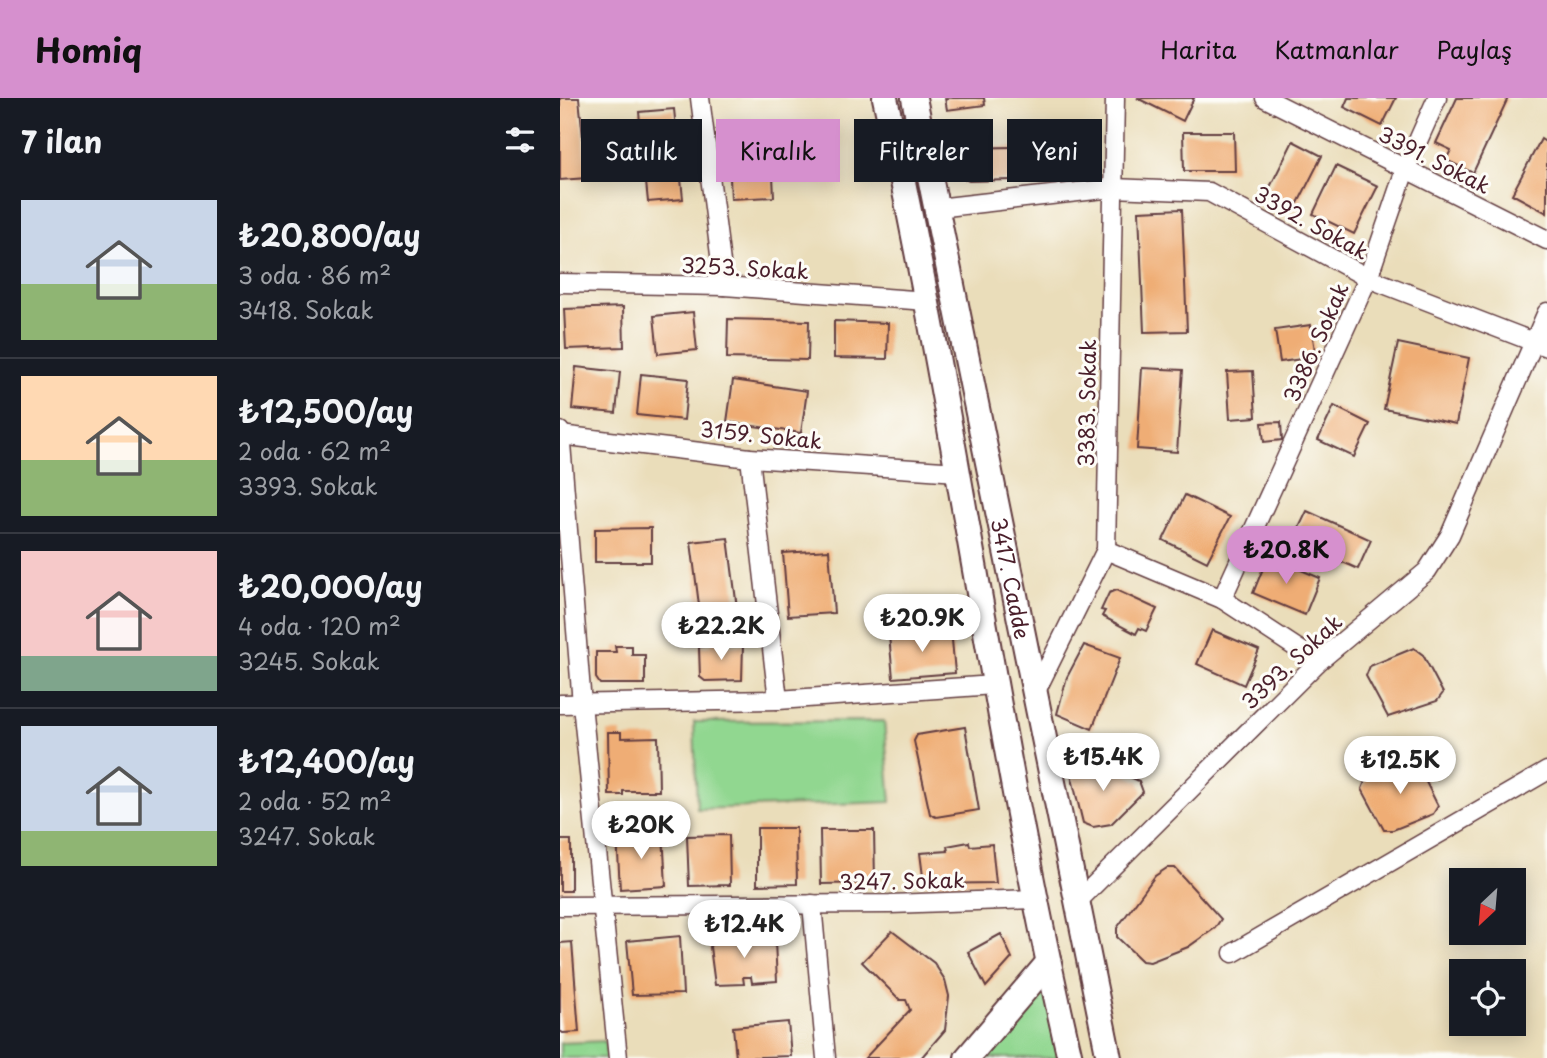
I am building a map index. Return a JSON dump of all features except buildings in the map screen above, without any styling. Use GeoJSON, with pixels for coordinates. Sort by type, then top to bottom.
{"type":"FeatureCollection","features":[{"type":"Feature","properties":{"kind":"street"},"geometry":{"type":"LineString","coordinates":[[700,98],[723,286]]}},
{"type":"Feature","properties":{"kind":"street","name":"3417. Cadde"},"geometry":{"type":"LineString","coordinates":[[885,98],[927,301],[1034,899],[1070,1058]]}},
{"type":"Feature","properties":{"kind":"street","name":"3417. Cadde"},"geometry":{"type":"LineString","coordinates":[[914,98],[1109,1058]]}},
{"type":"Feature","properties":{"kind":"street","name":"3383. Sokak"},"geometry":{"type":"LineString","coordinates":[[1035,693],[1106,550],[1115,98]]}},
{"type":"Feature","properties":{"kind":"street","name":"3391. Sokak"},"geometry":{"type":"LineString","coordinates":[[1265,98],[1547,240]]}},
{"type":"Feature","properties":{"kind":"street","name":"3386. Sokak"},"geometry":{"type":"LineString","coordinates":[[1222,599],[1368,278],[1405,170],[1437,98]]}},
{"type":"Feature","properties":{"kind":"street","name":"3392. Sokak"},"geometry":{"type":"LineString","coordinates":[[937,208],[1113,188],[1209,192],[1368,278],[1540,343]]}},
{"type":"Feature","properties":{"kind":"street","name":"3253. Sokak"},"geometry":{"type":"LineString","coordinates":[[560,283],[723,286],[927,301]]}},
{"type":"Feature","properties":{"kind":"street","name":"3393. Sokak"},"geometry":{"type":"LineString","coordinates":[[1077,902],[1318,662],[1427,571],[1450,535],[1540,343],[1547,312]]}},
{"type":"Feature","properties":{"kind":"street"},"geometry":{"type":"LineString","coordinates":[[560,433],[582,704],[618,1058]]}},
{"type":"Feature","properties":{"kind":"street","name":"3159. Sokak"},"geometry":{"type":"LineString","coordinates":[[560,433],[750,458],[958,472]]}},
{"type":"Feature","properties":{"kind":"street"},"geometry":{"type":"LineString","coordinates":[[750,458],[778,700]]}},
{"type":"Feature","properties":{"kind":"street"},"geometry":{"type":"LineString","coordinates":[[1106,550],[1222,599],[1318,662]]}},
{"type":"Feature","properties":{"kind":"street"},"geometry":{"type":"LineString","coordinates":[[560,704],[778,700],[994,685]]}},
{"type":"Feature","properties":{"kind":"street"},"geometry":{"type":"LineString","coordinates":[[1233,953],[1547,771]]}},
{"type":"Feature","properties":{"kind":"street","name":"3247. Sokak"},"geometry":{"type":"LineString","coordinates":[[560,906],[1034,899]]}},
{"type":"Feature","properties":{"kind":"street"},"geometry":{"type":"LineString","coordinates":[[812,904],[826,1058]]}},
{"type":"Feature","properties":{"kind":"street"},"geometry":{"type":"LineString","coordinates":[[967,1058],[1048,963]]}},
{"type":"Feature","properties":{"kind":"green space"},"geometry":{"type":"Polygon","coordinates":[[[884,721],[891,802],[697,809],[694,722],[884,721]]]}},
{"type":"Feature","properties":{"kind":"green space"},"geometry":{"type":"Polygon","coordinates":[[[1045,984],[1058,1058],[980,1058],[1045,984]]]}},
{"type":"Feature","properties":{"kind":"green space"},"geometry":{"type":"Polygon","coordinates":[[[605,1041],[606,1058],[560,1058],[560,1043],[605,1041]]]}}]}
